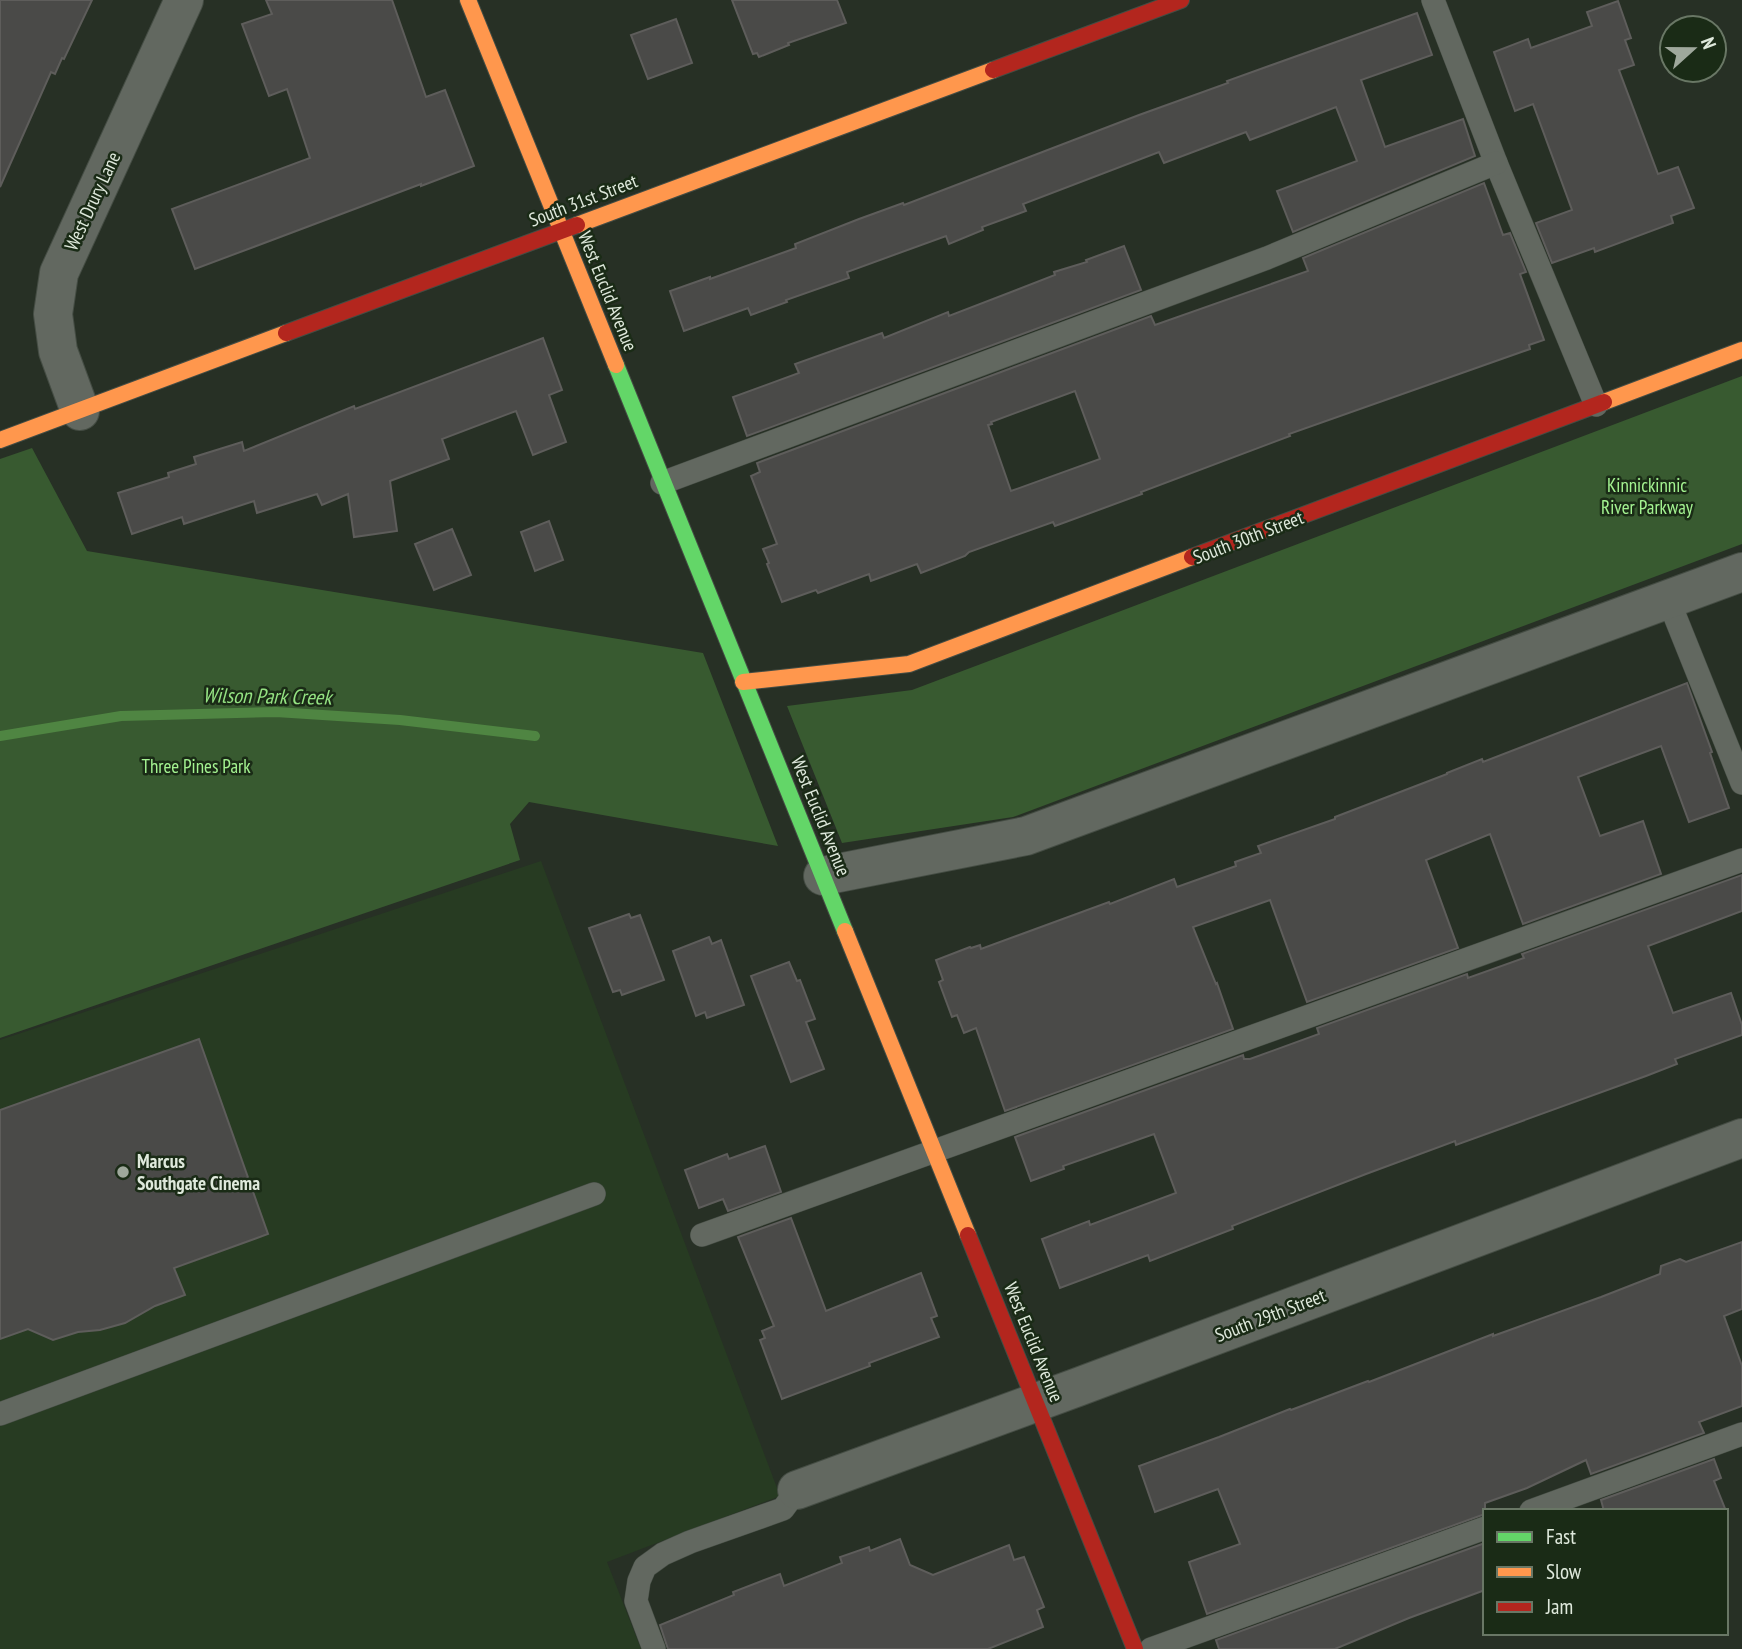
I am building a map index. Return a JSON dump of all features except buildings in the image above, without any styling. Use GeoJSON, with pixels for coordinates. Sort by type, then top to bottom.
{"type":"FeatureCollection","features":[{"type":"Feature","properties":{"kind":"street","name":"West Drury Lane"},"geometry":{"type":"LineString","coordinates":[[80,411],[58,351],[53,314],[59,273],[184,0]]}},
{"type":"Feature","properties":{"kind":"street","name":"West Euclid Avenue"},"geometry":{"type":"LineString","coordinates":[[468,0],[1135,1649]]}},
{"type":"Feature","properties":{"kind":"street","name":"South 31st Street"},"geometry":{"type":"LineString","coordinates":[[0,440],[1181,0]]}},
{"type":"Feature","properties":{"kind":"street","name":"South 30th Street"},"geometry":{"type":"LineString","coordinates":[[743,682],[909,664],[1742,350]]}},
{"type":"Feature","properties":{"kind":"street"},"geometry":{"type":"LineString","coordinates":[[822,876],[1026,836],[1742,572]]}},
{"type":"Feature","properties":{"kind":"street","name":"South 29th Street"},"geometry":{"type":"LineString","coordinates":[[797,1489],[1036,1403],[1742,1138]]}},
{"type":"Feature","properties":{"kind":"lane"},"geometry":{"type":"LineString","coordinates":[[1433,0],[1496,163],[1596,405]]}},
{"type":"Feature","properties":{"kind":"lane"},"geometry":{"type":"LineString","coordinates":[[663,483],[1267,258],[1496,163]]}},
{"type":"Feature","properties":{"kind":"lane"},"geometry":{"type":"LineString","coordinates":[[1668,599],[1742,783]]}},
{"type":"Feature","properties":{"kind":"lane"},"geometry":{"type":"LineString","coordinates":[[702,1235],[1742,860]]}},
{"type":"Feature","properties":{"kind":"lane"},"geometry":{"type":"LineString","coordinates":[[0,1414],[594,1194]]}},
{"type":"Feature","properties":{"kind":"lane"},"geometry":{"type":"LineString","coordinates":[[1536,1509],[1742,1434]]}},
{"type":"Feature","properties":{"kind":"lane"},"geometry":{"type":"LineString","coordinates":[[654,1649],[636,1601],[639,1581],[645,1567],[663,1554],[690,1542],[783,1509],[797,1489]]}},
{"type":"Feature","properties":{"kind":"lane"},"geometry":{"type":"LineString","coordinates":[[1151,1649],[1483,1529]]}},
{"type":"Feature","properties":{"kind":"shaded area"},"geometry":{"type":"Polygon","coordinates":[[[541,861],[780,1496],[607,1562],[641,1649],[0,1649],[0,1040],[541,861]]]}},
{"type":"Feature","properties":{"kind":"green space","name":"Kinnickinnic River Parkway"},"geometry":{"type":"Polygon","coordinates":[[[1742,376],[1742,544],[1013,817],[842,843],[787,706],[912,690],[1742,376]]]}},
{"type":"Feature","properties":{"kind":"green space","name":"Three Pines Park"},"geometry":{"type":"Polygon","coordinates":[[[32,448],[87,551],[703,653],[778,846],[529,802],[510,824],[520,860],[0,1038],[0,459],[32,448]]]}},
{"type":"Feature","properties":{"kind":"waterway","name":"Wilson Park Creek"},"geometry":{"type":"LineString","coordinates":[[0,736],[121,716],[276,712],[400,720],[535,736]]}},
{"type":"Feature","properties":{"kind":"traffic: fast"},"geometry":{"type":"LineString","coordinates":[[616,365],[845,931]]}},
{"type":"Feature","properties":{"kind":"traffic: slow"},"geometry":{"type":"LineString","coordinates":[[468,0],[616,365]]}},
{"type":"Feature","properties":{"kind":"traffic: slow"},"geometry":{"type":"LineString","coordinates":[[577,225],[993,70]]}},
{"type":"Feature","properties":{"kind":"traffic: slow"},"geometry":{"type":"LineString","coordinates":[[0,440],[286,333]]}},
{"type":"Feature","properties":{"kind":"traffic: slow"},"geometry":{"type":"LineString","coordinates":[[1604,402],[1742,350]]}},
{"type":"Feature","properties":{"kind":"traffic: slow"},"geometry":{"type":"LineString","coordinates":[[743,682],[909,664],[1192,557]]}},
{"type":"Feature","properties":{"kind":"traffic: slow"},"geometry":{"type":"LineString","coordinates":[[845,931],[968,1235]]}},
{"type":"Feature","properties":{"kind":"traffic: jam"},"geometry":{"type":"LineString","coordinates":[[993,70],[1181,0]]}},
{"type":"Feature","properties":{"kind":"traffic: jam"},"geometry":{"type":"LineString","coordinates":[[286,333],[577,225]]}},
{"type":"Feature","properties":{"kind":"traffic: jam"},"geometry":{"type":"LineString","coordinates":[[1192,557],[1604,402]]}},
{"type":"Feature","properties":{"kind":"traffic: jam"},"geometry":{"type":"LineString","coordinates":[[968,1235],[1135,1649]]}},
{"type":"Feature","properties":{"kind":"place","name":"Marcus Southgate Cinema"},"geometry":{"type":"Point","coordinates":[123,1172]}}]}
